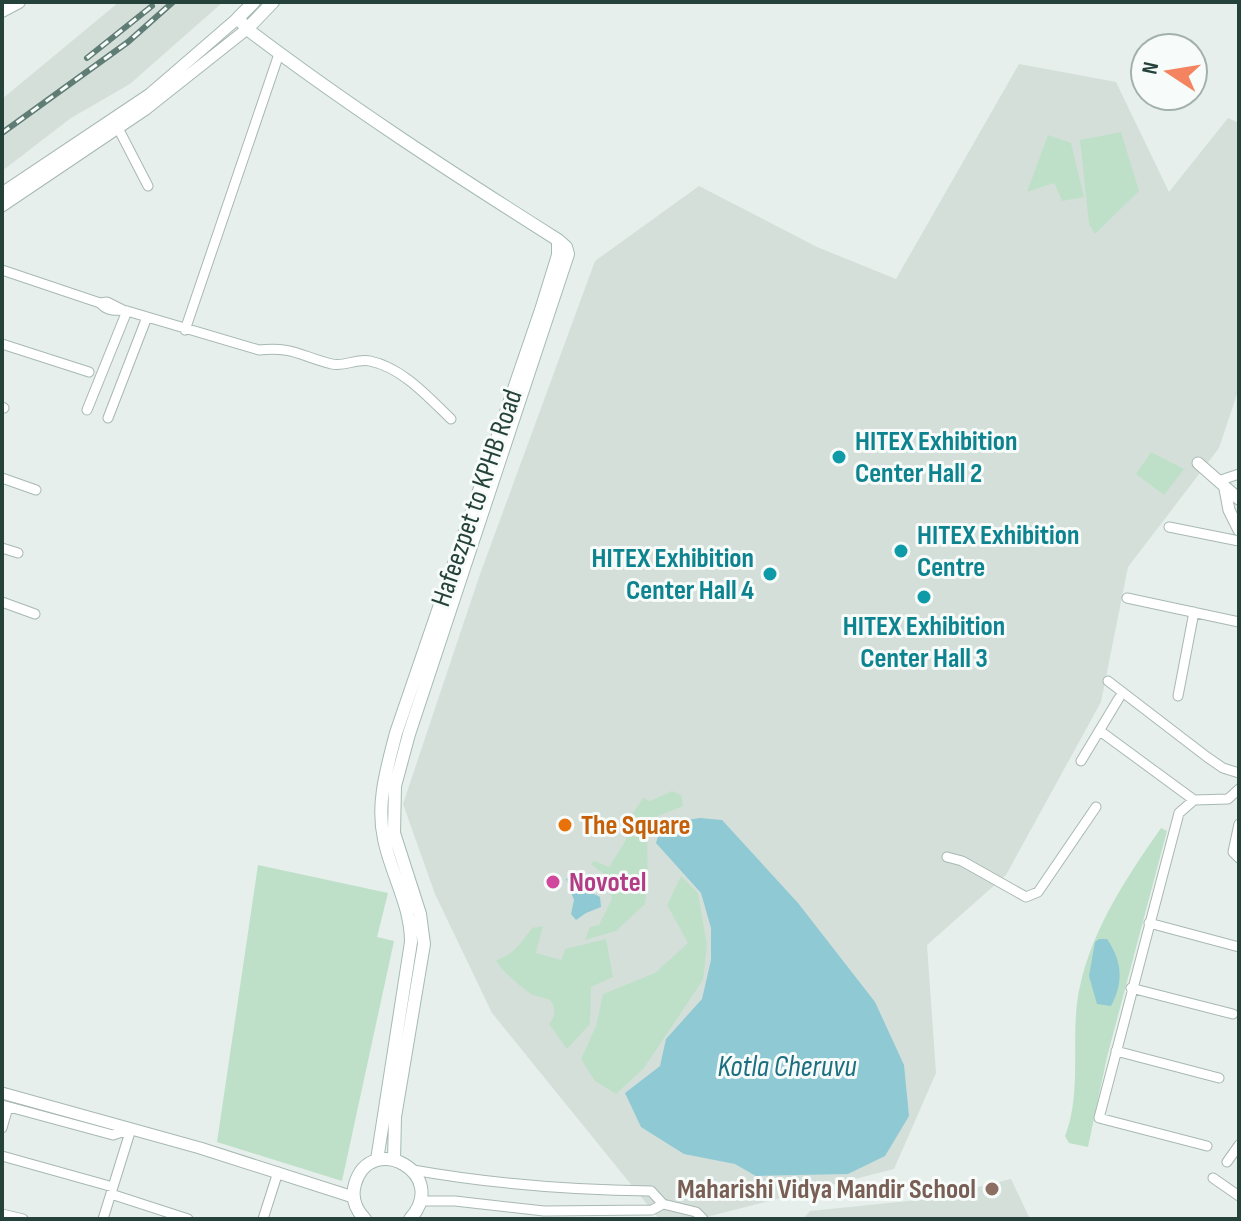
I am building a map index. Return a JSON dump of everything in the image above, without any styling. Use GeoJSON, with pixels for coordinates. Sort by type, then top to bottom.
{"type":"FeatureCollection","features":[{"type":"Feature","properties":{"kind":"main road"},"geometry":{"type":"LineString","coordinates":[[2,10],[19,2]]}},
{"type":"Feature","properties":{"kind":"main road"},"geometry":{"type":"LineString","coordinates":[[254,2],[238,18],[247,29],[462,180],[558,240],[567,251],[563,273],[409,734],[395,786],[394,833],[420,914],[424,944],[395,1117],[394,1160]]}},
{"type":"Feature","properties":{"kind":"main road"},"geometry":{"type":"LineString","coordinates":[[247,29],[273,2]]}},
{"type":"Feature","properties":{"kind":"main road","name":"Hafeezpet to KPHB Road"},"geometry":{"type":"LineString","coordinates":[[353,1197],[359,1175],[377,1160],[411,942],[407,909],[383,837],[384,782],[396,733],[546,295],[558,255],[558,240]]}},
{"type":"Feature","properties":{"kind":"main road"},"geometry":{"type":"LineString","coordinates":[[377,1160],[394,1160],[413,1170],[419,1179],[421,1201],[410,1219]]}},
{"type":"Feature","properties":{"kind":"main road"},"geometry":{"type":"LineString","coordinates":[[353,1197],[365,1219]]}},
{"type":"Feature","properties":{"kind":"street"},"geometry":{"type":"LineString","coordinates":[[2,193],[150,94],[238,18]]}},
{"type":"Feature","properties":{"kind":"street"},"geometry":{"type":"LineString","coordinates":[[2,206],[118,128],[247,29]]}},
{"type":"Feature","properties":{"kind":"street"},"geometry":{"type":"LineString","coordinates":[[185,330],[279,54]]}},
{"type":"Feature","properties":{"kind":"street"},"geometry":{"type":"LineString","coordinates":[[118,128],[148,186]]}},
{"type":"Feature","properties":{"kind":"street"},"geometry":{"type":"LineString","coordinates":[[2,270],[100,303],[105,309],[125,310],[259,350],[279,348],[299,351],[338,365],[373,361],[421,389],[451,419]]}},
{"type":"Feature","properties":{"kind":"street"},"geometry":{"type":"LineString","coordinates":[[87,410],[125,310]]}},
{"type":"Feature","properties":{"kind":"street"},"geometry":{"type":"LineString","coordinates":[[108,418],[147,317]]}},
{"type":"Feature","properties":{"kind":"street"},"geometry":{"type":"LineString","coordinates":[[2,344],[89,372]]}},
{"type":"Feature","properties":{"kind":"street"},"geometry":{"type":"LineString","coordinates":[[1198,463],[1239,499]]}},
{"type":"Feature","properties":{"kind":"street"},"geometry":{"type":"LineString","coordinates":[[1221,485],[1239,474]]}},
{"type":"Feature","properties":{"kind":"street"},"geometry":{"type":"LineString","coordinates":[[2,478],[36,490]]}},
{"type":"Feature","properties":{"kind":"street"},"geometry":{"type":"LineString","coordinates":[[1221,485],[1239,530]]}},
{"type":"Feature","properties":{"kind":"street"},"geometry":{"type":"LineString","coordinates":[[1169,527],[1239,541]]}},
{"type":"Feature","properties":{"kind":"street"},"geometry":{"type":"LineString","coordinates":[[2,548],[18,553]]}},
{"type":"Feature","properties":{"kind":"street"},"geometry":{"type":"LineString","coordinates":[[1127,598],[1239,622]]}},
{"type":"Feature","properties":{"kind":"street"},"geometry":{"type":"LineString","coordinates":[[2,602],[35,614]]}},
{"type":"Feature","properties":{"kind":"street"},"geometry":{"type":"LineString","coordinates":[[1178,696],[1194,612]]}},
{"type":"Feature","properties":{"kind":"street"},"geometry":{"type":"LineString","coordinates":[[1108,681],[1207,757],[1223,768],[1239,773]]}},
{"type":"Feature","properties":{"kind":"street"},"geometry":{"type":"LineString","coordinates":[[1081,761],[1119,698]]}},
{"type":"Feature","properties":{"kind":"street"},"geometry":{"type":"LineString","coordinates":[[1100,731],[1194,800],[1228,799],[1239,789]]}},
{"type":"Feature","properties":{"kind":"street"},"geometry":{"type":"LineString","coordinates":[[1194,800],[1179,813],[1099,1118],[1207,1146]]}},
{"type":"Feature","properties":{"kind":"street"},"geometry":{"type":"LineString","coordinates":[[947,857],[962,861],[1026,897],[1033,896],[1096,807]]}},
{"type":"Feature","properties":{"kind":"street"},"geometry":{"type":"LineString","coordinates":[[1239,824],[1233,852],[1239,858]]}},
{"type":"Feature","properties":{"kind":"street"},"geometry":{"type":"LineString","coordinates":[[1149,923],[1239,947]]}},
{"type":"Feature","properties":{"kind":"street"},"geometry":{"type":"LineString","coordinates":[[1131,988],[1233,1014]]}},
{"type":"Feature","properties":{"kind":"street"},"geometry":{"type":"LineString","coordinates":[[1116,1051],[1219,1078]]}},
{"type":"Feature","properties":{"kind":"street"},"geometry":{"type":"LineString","coordinates":[[2,1093],[278,1172],[353,1197]]}},
{"type":"Feature","properties":{"kind":"street"},"geometry":{"type":"LineString","coordinates":[[2,1128],[5,1106],[113,1135],[131,1129]]}},
{"type":"Feature","properties":{"kind":"street"},"geometry":{"type":"LineString","coordinates":[[103,1219],[131,1129]]}},
{"type":"Feature","properties":{"kind":"street"},"geometry":{"type":"LineString","coordinates":[[1227,1162],[1239,1145]]}},
{"type":"Feature","properties":{"kind":"street"},"geometry":{"type":"LineString","coordinates":[[2,1156],[188,1219]]}},
{"type":"Feature","properties":{"kind":"street"},"geometry":{"type":"LineString","coordinates":[[413,1170],[471,1180],[565,1189],[651,1191],[663,1204],[686,1215],[696,1212],[703,1219]]}},
{"type":"Feature","properties":{"kind":"street"},"geometry":{"type":"LineString","coordinates":[[263,1219],[278,1172]]}},
{"type":"Feature","properties":{"kind":"street"},"geometry":{"type":"LineString","coordinates":[[1213,1178],[1239,1196]]}},
{"type":"Feature","properties":{"kind":"street"},"geometry":{"type":"LineString","coordinates":[[421,1201],[455,1201],[544,1211],[652,1210],[663,1204]]}},
{"type":"Feature","properties":{"kind":"street"},"geometry":{"type":"LineString","coordinates":[[2,1214],[23,1219]]}},
{"type":"Feature","properties":{"kind":"shaded area"},"geometry":{"type":"Polygon","coordinates":[[[119,2],[223,2],[130,84],[71,118],[2,171],[2,99],[119,2]]]}},
{"type":"Feature","properties":{"kind":"shaded area"},"geometry":{"type":"Polygon","coordinates":[[[1019,64],[1116,82],[1169,192],[1228,118],[1239,123],[1239,388],[1219,448],[1128,567],[1101,702],[1006,875],[927,945],[936,1073],[894,1169],[699,1219],[659,1219],[492,1013],[435,894],[403,804],[479,577],[595,261],[699,186],[817,247],[896,279],[1019,64]]]}},
{"type":"Feature","properties":{"kind":"shaded area","name":"Maharishi Vidya Mandir School"},"geometry":{"type":"Polygon","coordinates":[[[1011,1179],[1030,1219],[803,1219],[810,1211],[928,1199],[1011,1179]]]}},
{"type":"Feature","properties":{"kind":"green space"},"geometry":{"type":"Polygon","coordinates":[[[1121,132],[1139,191],[1095,234],[1089,224],[1080,140],[1121,132]]]}},
{"type":"Feature","properties":{"kind":"green space"},"geometry":{"type":"Polygon","coordinates":[[[1048,135],[1071,143],[1084,197],[1062,201],[1054,183],[1027,192],[1048,135]]]}},
{"type":"Feature","properties":{"kind":"green space"},"geometry":{"type":"Polygon","coordinates":[[[1151,452],[1184,469],[1164,495],[1136,474],[1151,452]]]}},
{"type":"Feature","properties":{"kind":"green space"},"geometry":{"type":"Polygon","coordinates":[[[672,791],[681,795],[683,806],[658,816],[647,834],[645,904],[616,931],[585,940],[590,927],[599,925],[612,899],[609,890],[591,877],[601,880],[604,874],[591,864],[594,861],[609,867],[626,840],[627,822],[643,798],[650,801],[672,791]]]}},
{"type":"Feature","properties":{"kind":"green space"},"geometry":{"type":"Polygon","coordinates":[[[1161,828],[1167,831],[1107,1057],[1088,1147],[1069,1143],[1065,1136],[1073,1104],[1077,1003],[1082,979],[1108,911],[1161,828]]]}},
{"type":"Feature","properties":{"kind":"green space"},"geometry":{"type":"Polygon","coordinates":[[[258,865],[388,893],[377,937],[394,941],[342,1181],[217,1142],[258,865]]]}},
{"type":"Feature","properties":{"kind":"green space"},"geometry":{"type":"Polygon","coordinates":[[[681,876],[698,893],[707,945],[703,980],[644,1068],[616,1094],[595,1081],[581,1059],[596,1026],[603,994],[655,973],[688,943],[667,905],[681,876]]]}},
{"type":"Feature","properties":{"kind":"green space"},"geometry":{"type":"Polygon","coordinates":[[[543,926],[536,953],[561,960],[565,949],[606,939],[613,977],[591,987],[590,1024],[567,1049],[549,1024],[554,1012],[550,1000],[527,991],[496,960],[512,952],[532,928],[543,926]]]}},
{"type":"Feature","properties":{"kind":"water","name":"Kotla Cheruvu"},"geometry":{"type":"Polygon","coordinates":[[[700,818],[722,820],[798,903],[875,1002],[904,1065],[909,1116],[885,1156],[848,1174],[756,1176],[735,1164],[684,1154],[641,1127],[625,1093],[660,1066],[666,1039],[702,999],[711,960],[711,928],[701,893],[656,843],[662,824],[700,818]]]}},
{"type":"Feature","properties":{"kind":"water"},"geometry":{"type":"Polygon","coordinates":[[[577,875],[586,890],[600,897],[601,907],[576,920],[571,914],[574,900],[566,879],[577,875]]]}},
{"type":"Feature","properties":{"kind":"water"},"geometry":{"type":"Polygon","coordinates":[[[1107,939],[1116,955],[1120,972],[1111,1006],[1097,1004],[1089,976],[1095,942],[1107,939]]]}},
{"type":"Feature","properties":{"kind":"railway"},"geometry":{"type":"LineString","coordinates":[[2,133],[128,42],[173,2]]}},
{"type":"Feature","properties":{"kind":"railway"},"geometry":{"type":"LineString","coordinates":[[87,58],[152,6]]}},
{"type":"Feature","properties":{"kind":"place","name":"HITEX Exhibition Center Hall 2"},"geometry":{"type":"Point","coordinates":[839,457]}},
{"type":"Feature","properties":{"kind":"place","name":"HITEX Exhibition Centre"},"geometry":{"type":"Point","coordinates":[901,551]}},
{"type":"Feature","properties":{"kind":"place","name":"HITEX Exhibition Center Hall 4"},"geometry":{"type":"Point","coordinates":[770,574]}},
{"type":"Feature","properties":{"kind":"place","name":"HITEX Exhibition Center Hall 3"},"geometry":{"type":"Point","coordinates":[924,597]}},
{"type":"Feature","properties":{"kind":"place","name":"The Square"},"geometry":{"type":"Point","coordinates":[565,825]}},
{"type":"Feature","properties":{"kind":"place","name":"Novotel"},"geometry":{"type":"Point","coordinates":[553,882]}},
{"type":"Feature","properties":{"kind":"place","name":"Maharishi Vidya Mandir School"},"geometry":{"type":"Point","coordinates":[992,1189]}}]}
